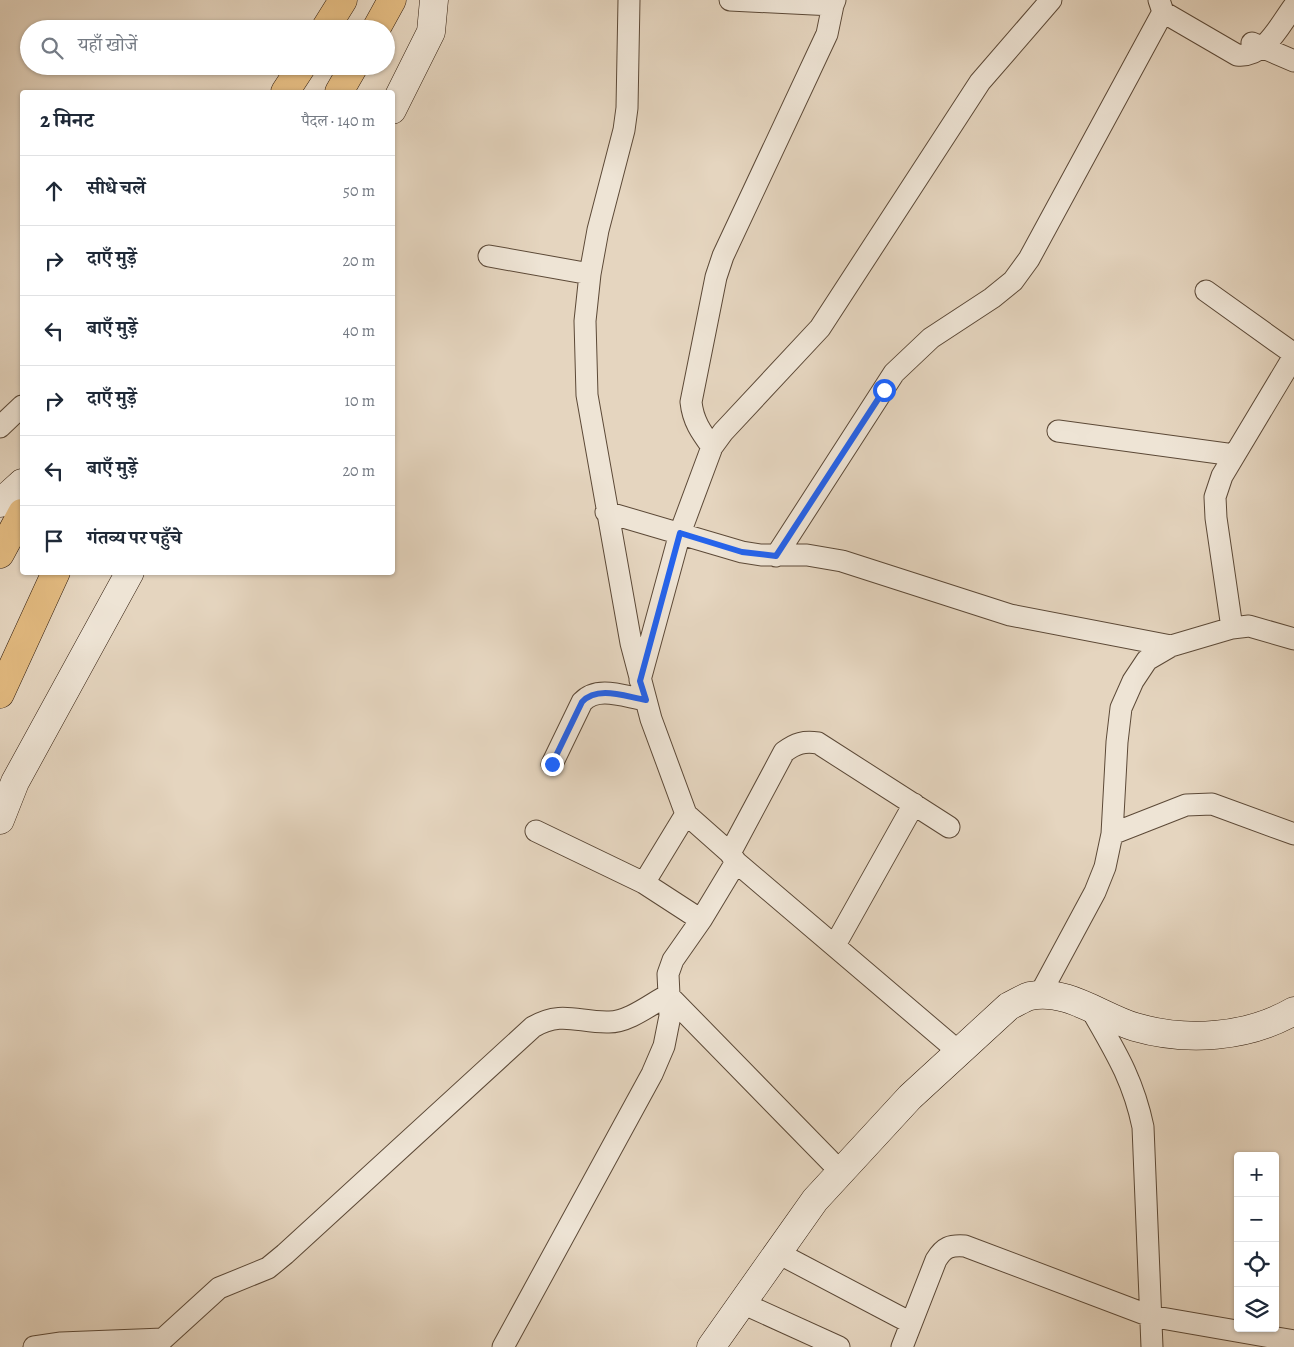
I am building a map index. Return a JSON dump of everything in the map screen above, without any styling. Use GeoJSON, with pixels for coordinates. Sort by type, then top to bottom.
{"type":"FeatureCollection","features":[{"type":"Feature","properties":{"kind":"highway"},"geometry":{"type":"LineString","coordinates":[[331,20],[343,0]]}},
{"type":"Feature","properties":{"kind":"highway"},"geometry":{"type":"LineString","coordinates":[[381,20],[392,0]]}},
{"type":"Feature","properties":{"kind":"highway"},"geometry":{"type":"LineString","coordinates":[[286,90],[296,75]]}},
{"type":"Feature","properties":{"kind":"highway"},"geometry":{"type":"LineString","coordinates":[[340,90],[349,75]]}},
{"type":"Feature","properties":{"kind":"highway"},"geometry":{"type":"LineString","coordinates":[[0,554],[20,517]]}},
{"type":"Feature","properties":{"kind":"highway"},"geometry":{"type":"LineString","coordinates":[[0,694],[55,575]]}},
{"type":"Feature","properties":{"kind":"street"},"geometry":{"type":"LineString","coordinates":[[395,104],[431,32],[434,0]]}},
{"type":"Feature","properties":{"kind":"street"},"geometry":{"type":"LineString","coordinates":[[629,0],[627,108],[624,130],[598,230],[590,274],[585,320],[587,394],[623,608],[643,691],[686,814],[733,857],[959,1052]]}},
{"type":"Feature","properties":{"kind":"street"},"geometry":{"type":"LineString","coordinates":[[712,447],[699,430],[692,416],[690,402],[716,277],[732,234],[828,34],[834,2],[730,0]]}},
{"type":"Feature","properties":{"kind":"street"},"geometry":{"type":"LineString","coordinates":[[643,691],[680,533],[712,447],[723,432],[820,328],[980,82],[1051,0]]}},
{"type":"Feature","properties":{"kind":"street"},"geometry":{"type":"LineString","coordinates":[[776,556],[894,373],[931,338],[992,298],[1013,281],[1029,259],[1161,6],[1237,55],[1246,56],[1257,53],[1255,44]]}},
{"type":"Feature","properties":{"kind":"street"},"geometry":{"type":"LineString","coordinates":[[1255,44],[1294,6]]}},
{"type":"Feature","properties":{"kind":"street"},"geometry":{"type":"LineString","coordinates":[[1255,44],[1294,61]]}},
{"type":"Feature","properties":{"kind":"street"},"geometry":{"type":"LineString","coordinates":[[489,256],[590,274]]}},
{"type":"Feature","properties":{"kind":"street"},"geometry":{"type":"LineString","coordinates":[[1206,291],[1294,355],[1222,476],[1215,497],[1216,518],[1232,628]]}},
{"type":"Feature","properties":{"kind":"street"},"geometry":{"type":"LineString","coordinates":[[0,426],[20,408]]}},
{"type":"Feature","properties":{"kind":"street"},"geometry":{"type":"LineString","coordinates":[[1058,431],[1234,455]]}},
{"type":"Feature","properties":{"kind":"street"},"geometry":{"type":"LineString","coordinates":[[0,503],[20,485]]}},
{"type":"Feature","properties":{"kind":"street"},"geometry":{"type":"LineString","coordinates":[[606,512],[742,552],[776,556],[807,555],[842,561],[1010,615],[1171,646]]}},
{"type":"Feature","properties":{"kind":"street"},"geometry":{"type":"LineString","coordinates":[[0,820],[15,782],[128,575]]}},
{"type":"Feature","properties":{"kind":"street"},"geometry":{"type":"LineString","coordinates":[[1039,996],[1095,892],[1104,866],[1112,834],[1117,742],[1121,708],[1133,681],[1147,660],[1171,646],[1232,628],[1249,626],[1294,640]]}},
{"type":"Feature","properties":{"kind":"street"},"geometry":{"type":"LineString","coordinates":[[552,764],[582,702],[589,694],[643,691]]}},
{"type":"Feature","properties":{"kind":"street"},"geometry":{"type":"LineString","coordinates":[[503,1347],[652,1074],[664,1046],[670,1016],[668,974],[673,960],[701,920],[784,752],[794,744],[805,742],[818,743],[950,827]]}},
{"type":"Feature","properties":{"kind":"street"},"geometry":{"type":"LineString","coordinates":[[1112,834],[1186,805],[1198,803],[1212,804],[1294,834]]}},
{"type":"Feature","properties":{"kind":"street"},"geometry":{"type":"LineString","coordinates":[[836,944],[914,804]]}},
{"type":"Feature","properties":{"kind":"street"},"geometry":{"type":"LineString","coordinates":[[644,883],[686,814]]}},
{"type":"Feature","properties":{"kind":"street"},"geometry":{"type":"LineString","coordinates":[[536,831],[644,883],[701,920]]}},
{"type":"Feature","properties":{"kind":"street"},"geometry":{"type":"LineString","coordinates":[[668,995],[840,1172]]}},
{"type":"Feature","properties":{"kind":"street"},"geometry":{"type":"LineString","coordinates":[[34,1347],[61,1343],[160,1343],[218,1288],[268,1268],[285,1254],[534,1027],[546,1020],[562,1017],[609,1022],[621,1020],[668,995]]}},
{"type":"Feature","properties":{"kind":"street"},"geometry":{"type":"LineString","coordinates":[[711,1347],[814,1200],[910,1097],[1010,1006],[1029,996],[1050,995],[1068,1000],[1134,1026],[1178,1036],[1226,1034],[1275,1022],[1294,1011]]}},
{"type":"Feature","properties":{"kind":"street"},"geometry":{"type":"LineString","coordinates":[[1091,1009],[1128,1075],[1137,1097],[1143,1127],[1152,1347]]}},
{"type":"Feature","properties":{"kind":"street"},"geometry":{"type":"LineString","coordinates":[[902,1347],[936,1260],[942,1250],[951,1245],[965,1246],[1150,1316],[1294,1341]]}},
{"type":"Feature","properties":{"kind":"street"},"geometry":{"type":"LineString","coordinates":[[778,1253],[911,1323]]}},
{"type":"Feature","properties":{"kind":"street"},"geometry":{"type":"LineString","coordinates":[[742,1303],[839,1347]]}},
{"type":"Feature","properties":{"kind":"route"},"geometry":{"type":"LineString","coordinates":[[552,764],[582,702],[589,694],[600,692],[646,700],[640,681],[680,533],[742,552],[776,556],[884,390]]}}]}
